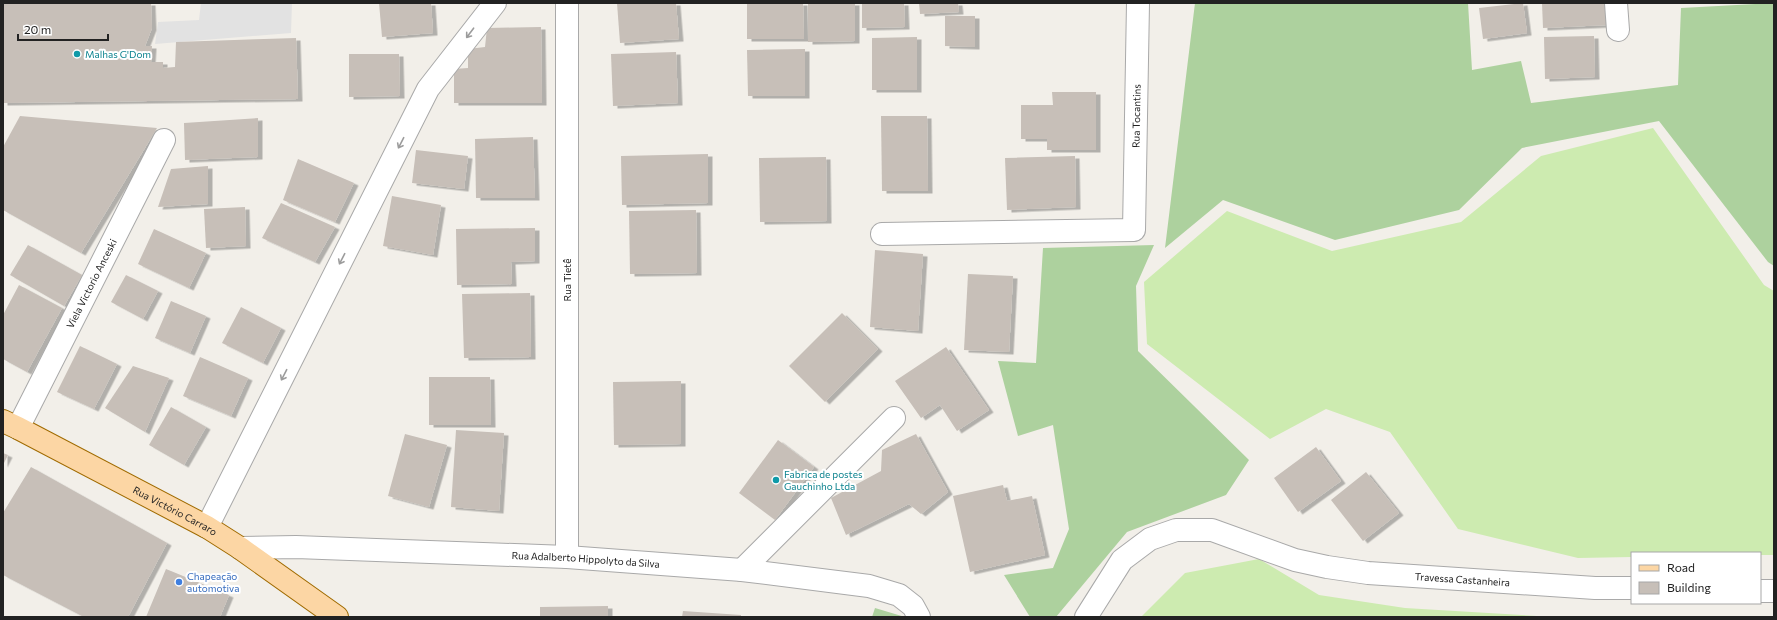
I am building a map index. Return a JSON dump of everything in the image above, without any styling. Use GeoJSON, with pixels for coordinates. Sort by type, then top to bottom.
{"type":"FeatureCollection","features":[{"type":"Feature","properties":{"kind":"main road","name":"Rua Victório Carraro"},"geometry":{"type":"LineString","coordinates":[[11,425],[207,527],[240,548],[337,617]]}},
{"type":"Feature","properties":{"kind":"street"},"geometry":{"type":"LineString","coordinates":[[207,527],[428,89],[495,3]]}},
{"type":"Feature","properties":{"kind":"street","name":"Rua Tietê"},"geometry":{"type":"LineString","coordinates":[[567,3],[567,558]]}},
{"type":"Feature","properties":{"kind":"street","name":"Rua Tocantins"},"geometry":{"type":"LineString","coordinates":[[882,234],[1134,230],[1138,3]]}},
{"type":"Feature","properties":{"kind":"street"},"geometry":{"type":"LineString","coordinates":[[1616,3],[1618,30]]}},
{"type":"Feature","properties":{"kind":"street","name":"Viela Victorio Anceski"},"geometry":{"type":"LineString","coordinates":[[11,425],[164,140]]}},
{"type":"Feature","properties":{"kind":"street"},"geometry":{"type":"LineString","coordinates":[[742,570],[894,418]]}},
{"type":"Feature","properties":{"kind":"street","name":"Travessa Castanheira"},"geometry":{"type":"LineString","coordinates":[[1086,617],[1122,560],[1150,539],[1176,530],[1212,530],[1295,560],[1327,567],[1368,573],[1595,588],[1631,588]]}},
{"type":"Feature","properties":{"kind":"street","name":"Rua Adalberto Hippolyto da Silva"},"geometry":{"type":"LineString","coordinates":[[240,548],[296,547],[567,558],[742,570],[869,586],[899,595],[913,606],[919,617]]}},
{"type":"Feature","properties":{"kind":"street"},"geometry":{"type":"LineString","coordinates":[[1761,591],[1774,591]]}},
{"type":"Feature","properties":{"kind":"green space"},"geometry":{"type":"Polygon","coordinates":[[[1195,3],[1468,3],[1472,70],[1521,61],[1531,103],[1678,85],[1681,8],[1774,3],[1774,266],[1768,262],[1659,121],[1522,148],[1459,210],[1335,240],[1223,200],[1165,248],[1195,3]]]}},
{"type":"Feature","properties":{"kind":"green space"},"geometry":{"type":"Polygon","coordinates":[[[1653,128],[1764,285],[1774,291],[1774,555],[1761,555],[1761,552],[1631,552],[1631,557],[1578,558],[1458,529],[1390,432],[1326,409],[1270,439],[1147,344],[1144,282],[1227,211],[1332,251],[1461,222],[1541,156],[1653,128]]]}},
{"type":"Feature","properties":{"kind":"green space"},"geometry":{"type":"Polygon","coordinates":[[[1154,245],[1136,286],[1138,351],[1249,460],[1226,495],[1127,532],[1056,617],[1030,617],[1004,575],[1053,568],[1069,529],[1053,425],[1018,436],[998,361],[1036,363],[1043,248],[1154,245]]]}},
{"type":"Feature","properties":{"kind":"green space"},"geometry":{"type":"Polygon","coordinates":[[[1259,559],[1319,595],[1405,608],[1554,617],[1141,617],[1185,573],[1259,559]]]}},
{"type":"Feature","properties":{"kind":"green space"},"geometry":{"type":"Polygon","coordinates":[[[875,608],[905,617],[872,617],[875,608]]]}},
{"type":"Feature","properties":{"kind":"shaded area"},"geometry":{"type":"Polygon","coordinates":[[[201,3],[292,3],[291,33],[155,44],[158,22],[199,20],[201,3]]]}},
{"type":"Feature","properties":{"kind":"building","name":"Malhas G'Dom"},"geometry":{"type":"Polygon","coordinates":[[[3,3],[151,3],[152,28],[145,46],[152,46],[151,62],[163,62],[163,68],[175,67],[176,42],[296,38],[298,99],[3,103],[3,3]]]}},
{"type":"Feature","properties":{"kind":"building"},"geometry":{"type":"Polygon","coordinates":[[[379,3],[431,3],[433,33],[382,37],[379,3]]]}},
{"type":"Feature","properties":{"kind":"building"},"geometry":{"type":"Polygon","coordinates":[[[617,3],[676,3],[679,39],[620,43],[617,3]]]}},
{"type":"Feature","properties":{"kind":"building"},"geometry":{"type":"Polygon","coordinates":[[[747,3],[803,3],[804,39],[747,39],[747,3]]]}},
{"type":"Feature","properties":{"kind":"building"},"geometry":{"type":"Polygon","coordinates":[[[808,3],[855,3],[855,41],[808,42],[808,3]]]}},
{"type":"Feature","properties":{"kind":"building"},"geometry":{"type":"Polygon","coordinates":[[[862,3],[904,3],[905,27],[862,28],[862,3]]]}},
{"type":"Feature","properties":{"kind":"building"},"geometry":{"type":"Polygon","coordinates":[[[919,3],[958,3],[959,12],[920,14],[919,3]]]}},
{"type":"Feature","properties":{"kind":"building"},"geometry":{"type":"Polygon","coordinates":[[[1523,3],[1527,33],[1483,39],[1479,8],[1523,3]]]}},
{"type":"Feature","properties":{"kind":"building"},"geometry":{"type":"Polygon","coordinates":[[[1542,3],[1606,3],[1607,25],[1543,28],[1542,3]]]}},
{"type":"Feature","properties":{"kind":"building"},"geometry":{"type":"Polygon","coordinates":[[[945,16],[975,16],[975,47],[945,46],[945,16]]]}},
{"type":"Feature","properties":{"kind":"building"},"geometry":{"type":"Polygon","coordinates":[[[541,27],[542,103],[454,103],[454,69],[468,68],[468,49],[485,47],[487,28],[541,27]]]}},
{"type":"Feature","properties":{"kind":"building"},"geometry":{"type":"Polygon","coordinates":[[[1594,36],[1595,77],[1545,79],[1544,37],[1594,36]]]}},
{"type":"Feature","properties":{"kind":"building"},"geometry":{"type":"Polygon","coordinates":[[[917,37],[917,90],[872,90],[872,38],[917,37]]]}},
{"type":"Feature","properties":{"kind":"building"},"geometry":{"type":"Polygon","coordinates":[[[805,49],[805,96],[748,96],[747,50],[805,49]]]}},
{"type":"Feature","properties":{"kind":"building"},"geometry":{"type":"Polygon","coordinates":[[[676,52],[678,103],[613,106],[611,54],[676,52]]]}},
{"type":"Feature","properties":{"kind":"building"},"geometry":{"type":"Polygon","coordinates":[[[349,54],[399,54],[400,96],[349,97],[349,54]]]}},
{"type":"Feature","properties":{"kind":"building"},"geometry":{"type":"Polygon","coordinates":[[[1052,92],[1096,92],[1096,150],[1047,150],[1047,139],[1021,139],[1021,105],[1053,105],[1052,92]]]}},
{"type":"Feature","properties":{"kind":"building"},"geometry":{"type":"Polygon","coordinates":[[[20,116],[157,128],[81,253],[3,210],[3,147],[20,116]]]}},
{"type":"Feature","properties":{"kind":"building"},"geometry":{"type":"Polygon","coordinates":[[[881,116],[927,116],[928,191],[882,191],[881,116]]]}},
{"type":"Feature","properties":{"kind":"building"},"geometry":{"type":"Polygon","coordinates":[[[258,118],[258,157],[185,160],[184,123],[258,118]]]}},
{"type":"Feature","properties":{"kind":"building"},"geometry":{"type":"Polygon","coordinates":[[[533,137],[535,198],[476,198],[475,139],[533,137]]]}},
{"type":"Feature","properties":{"kind":"building"},"geometry":{"type":"Polygon","coordinates":[[[416,150],[468,156],[464,189],[412,183],[416,150]]]}},
{"type":"Feature","properties":{"kind":"building"},"geometry":{"type":"Polygon","coordinates":[[[708,154],[708,203],[622,205],[621,156],[708,154]]]}},
{"type":"Feature","properties":{"kind":"building"},"geometry":{"type":"Polygon","coordinates":[[[1075,156],[1076,207],[1007,210],[1005,158],[1075,156]]]}},
{"type":"Feature","properties":{"kind":"building"},"geometry":{"type":"Polygon","coordinates":[[[826,157],[827,221],[760,222],[759,158],[826,157]]]}},
{"type":"Feature","properties":{"kind":"building"},"geometry":{"type":"Polygon","coordinates":[[[298,159],[354,183],[335,222],[283,200],[298,159]]]}},
{"type":"Feature","properties":{"kind":"building"},"geometry":{"type":"Polygon","coordinates":[[[208,166],[208,204],[158,207],[171,169],[208,166]]]}},
{"type":"Feature","properties":{"kind":"building"},"geometry":{"type":"Polygon","coordinates":[[[392,196],[441,205],[433,255],[383,246],[392,196]]]}},
{"type":"Feature","properties":{"kind":"building"},"geometry":{"type":"Polygon","coordinates":[[[281,203],[335,227],[315,262],[262,238],[281,203]]]}},
{"type":"Feature","properties":{"kind":"building"},"geometry":{"type":"Polygon","coordinates":[[[245,207],[246,246],[206,248],[204,209],[245,207]]]}},
{"type":"Feature","properties":{"kind":"building"},"geometry":{"type":"Polygon","coordinates":[[[696,210],[697,273],[630,274],[629,211],[696,210]]]}},
{"type":"Feature","properties":{"kind":"building"},"geometry":{"type":"Polygon","coordinates":[[[535,228],[535,261],[511,262],[512,284],[457,285],[456,229],[535,228]]]}},
{"type":"Feature","properties":{"kind":"building"},"geometry":{"type":"Polygon","coordinates":[[[154,229],[206,253],[189,288],[138,264],[154,229]]]}},
{"type":"Feature","properties":{"kind":"building"},"geometry":{"type":"Polygon","coordinates":[[[28,245],[82,275],[64,306],[10,275],[28,245]]]}},
{"type":"Feature","properties":{"kind":"building"},"geometry":{"type":"Polygon","coordinates":[[[875,250],[923,254],[918,331],[870,327],[875,250]]]}},
{"type":"Feature","properties":{"kind":"building"},"geometry":{"type":"Polygon","coordinates":[[[968,274],[1013,276],[1009,352],[964,350],[968,274]]]}},
{"type":"Feature","properties":{"kind":"building"},"geometry":{"type":"Polygon","coordinates":[[[126,275],[158,291],[143,319],[111,302],[126,275]]]}},
{"type":"Feature","properties":{"kind":"building"},"geometry":{"type":"Polygon","coordinates":[[[19,285],[62,308],[27,372],[3,359],[3,315],[19,285]]]}},
{"type":"Feature","properties":{"kind":"building"},"geometry":{"type":"Polygon","coordinates":[[[530,293],[531,357],[464,358],[462,294],[530,293]]]}},
{"type":"Feature","properties":{"kind":"building"},"geometry":{"type":"Polygon","coordinates":[[[171,301],[206,316],[190,353],[155,338],[171,301]]]}},
{"type":"Feature","properties":{"kind":"building"},"geometry":{"type":"Polygon","coordinates":[[[241,307],[281,328],[263,363],[222,343],[241,307]]]}},
{"type":"Feature","properties":{"kind":"building"},"geometry":{"type":"Polygon","coordinates":[[[842,313],[878,349],[825,402],[789,366],[842,313]]]}},
{"type":"Feature","properties":{"kind":"building"},"geometry":{"type":"Polygon","coordinates":[[[80,346],[117,364],[94,409],[57,392],[80,346]]]}},
{"type":"Feature","properties":{"kind":"building"},"geometry":{"type":"Polygon","coordinates":[[[946,347],[989,410],[957,431],[940,405],[921,418],[895,381],[946,347]]]}},
{"type":"Feature","properties":{"kind":"building"},"geometry":{"type":"Polygon","coordinates":[[[200,357],[248,378],[231,416],[183,396],[200,357]]]}},
{"type":"Feature","properties":{"kind":"building"},"geometry":{"type":"Polygon","coordinates":[[[133,366],[169,378],[145,432],[105,408],[133,366]]]}},
{"type":"Feature","properties":{"kind":"building"},"geometry":{"type":"Polygon","coordinates":[[[429,377],[490,377],[491,425],[429,425],[429,377]]]}},
{"type":"Feature","properties":{"kind":"building"},"geometry":{"type":"Polygon","coordinates":[[[681,381],[681,444],[614,445],[613,382],[681,381]]]}},
{"type":"Feature","properties":{"kind":"building"},"geometry":{"type":"Polygon","coordinates":[[[171,407],[206,427],[184,465],[149,445],[171,407]]]}},
{"type":"Feature","properties":{"kind":"building"},"geometry":{"type":"Polygon","coordinates":[[[456,430],[504,433],[499,511],[451,507],[456,430]]]}},
{"type":"Feature","properties":{"kind":"building"},"geometry":{"type":"Polygon","coordinates":[[[405,434],[447,445],[429,507],[388,496],[405,434]]]}},
{"type":"Feature","properties":{"kind":"building"},"geometry":{"type":"Polygon","coordinates":[[[916,434],[948,492],[921,514],[909,504],[846,535],[831,498],[881,471],[882,450],[916,434]]]}},
{"type":"Feature","properties":{"kind":"building","name":"Fabrica de postes Gauchinho Ltda"},"geometry":{"type":"Polygon","coordinates":[[[778,440],[814,467],[775,520],[739,493],[778,440]]]}},
{"type":"Feature","properties":{"kind":"building"},"geometry":{"type":"Polygon","coordinates":[[[1316,447],[1341,481],[1298,512],[1274,478],[1316,447]]]}},
{"type":"Feature","properties":{"kind":"building"},"geometry":{"type":"Polygon","coordinates":[[[3,453],[8,455],[3,465],[3,453]]]}},
{"type":"Feature","properties":{"kind":"building"},"geometry":{"type":"Polygon","coordinates":[[[31,467],[167,543],[128,617],[84,617],[3,575],[3,513],[31,467]]]}},
{"type":"Feature","properties":{"kind":"building"},"geometry":{"type":"Polygon","coordinates":[[[1366,472],[1399,513],[1363,541],[1331,500],[1366,472]]]}},
{"type":"Feature","properties":{"kind":"building"},"geometry":{"type":"Polygon","coordinates":[[[1003,485],[1007,501],[1032,496],[1045,555],[970,572],[953,496],[1003,485]]]}},
{"type":"Feature","properties":{"kind":"building","name":"Chapeação automotiva"},"geometry":{"type":"Polygon","coordinates":[[[166,569],[229,595],[220,617],[146,617],[166,569]]]}},
{"type":"Feature","properties":{"kind":"building"},"geometry":{"type":"Polygon","coordinates":[[[608,606],[608,617],[540,617],[540,607],[608,606]]]}},
{"type":"Feature","properties":{"kind":"building"},"geometry":{"type":"Polygon","coordinates":[[[683,611],[741,615],[741,617],[682,617],[683,611]]]}},
{"type":"Feature","properties":{"kind":"place","name":"Malhas G'Dom"},"geometry":{"type":"Point","coordinates":[77,54]}},
{"type":"Feature","properties":{"kind":"place","name":"Fabrica de postes Gauchinho Ltda"},"geometry":{"type":"Point","coordinates":[776,480]}},
{"type":"Feature","properties":{"kind":"place","name":"Chapeação automotiva"},"geometry":{"type":"Point","coordinates":[179,582]}}]}
